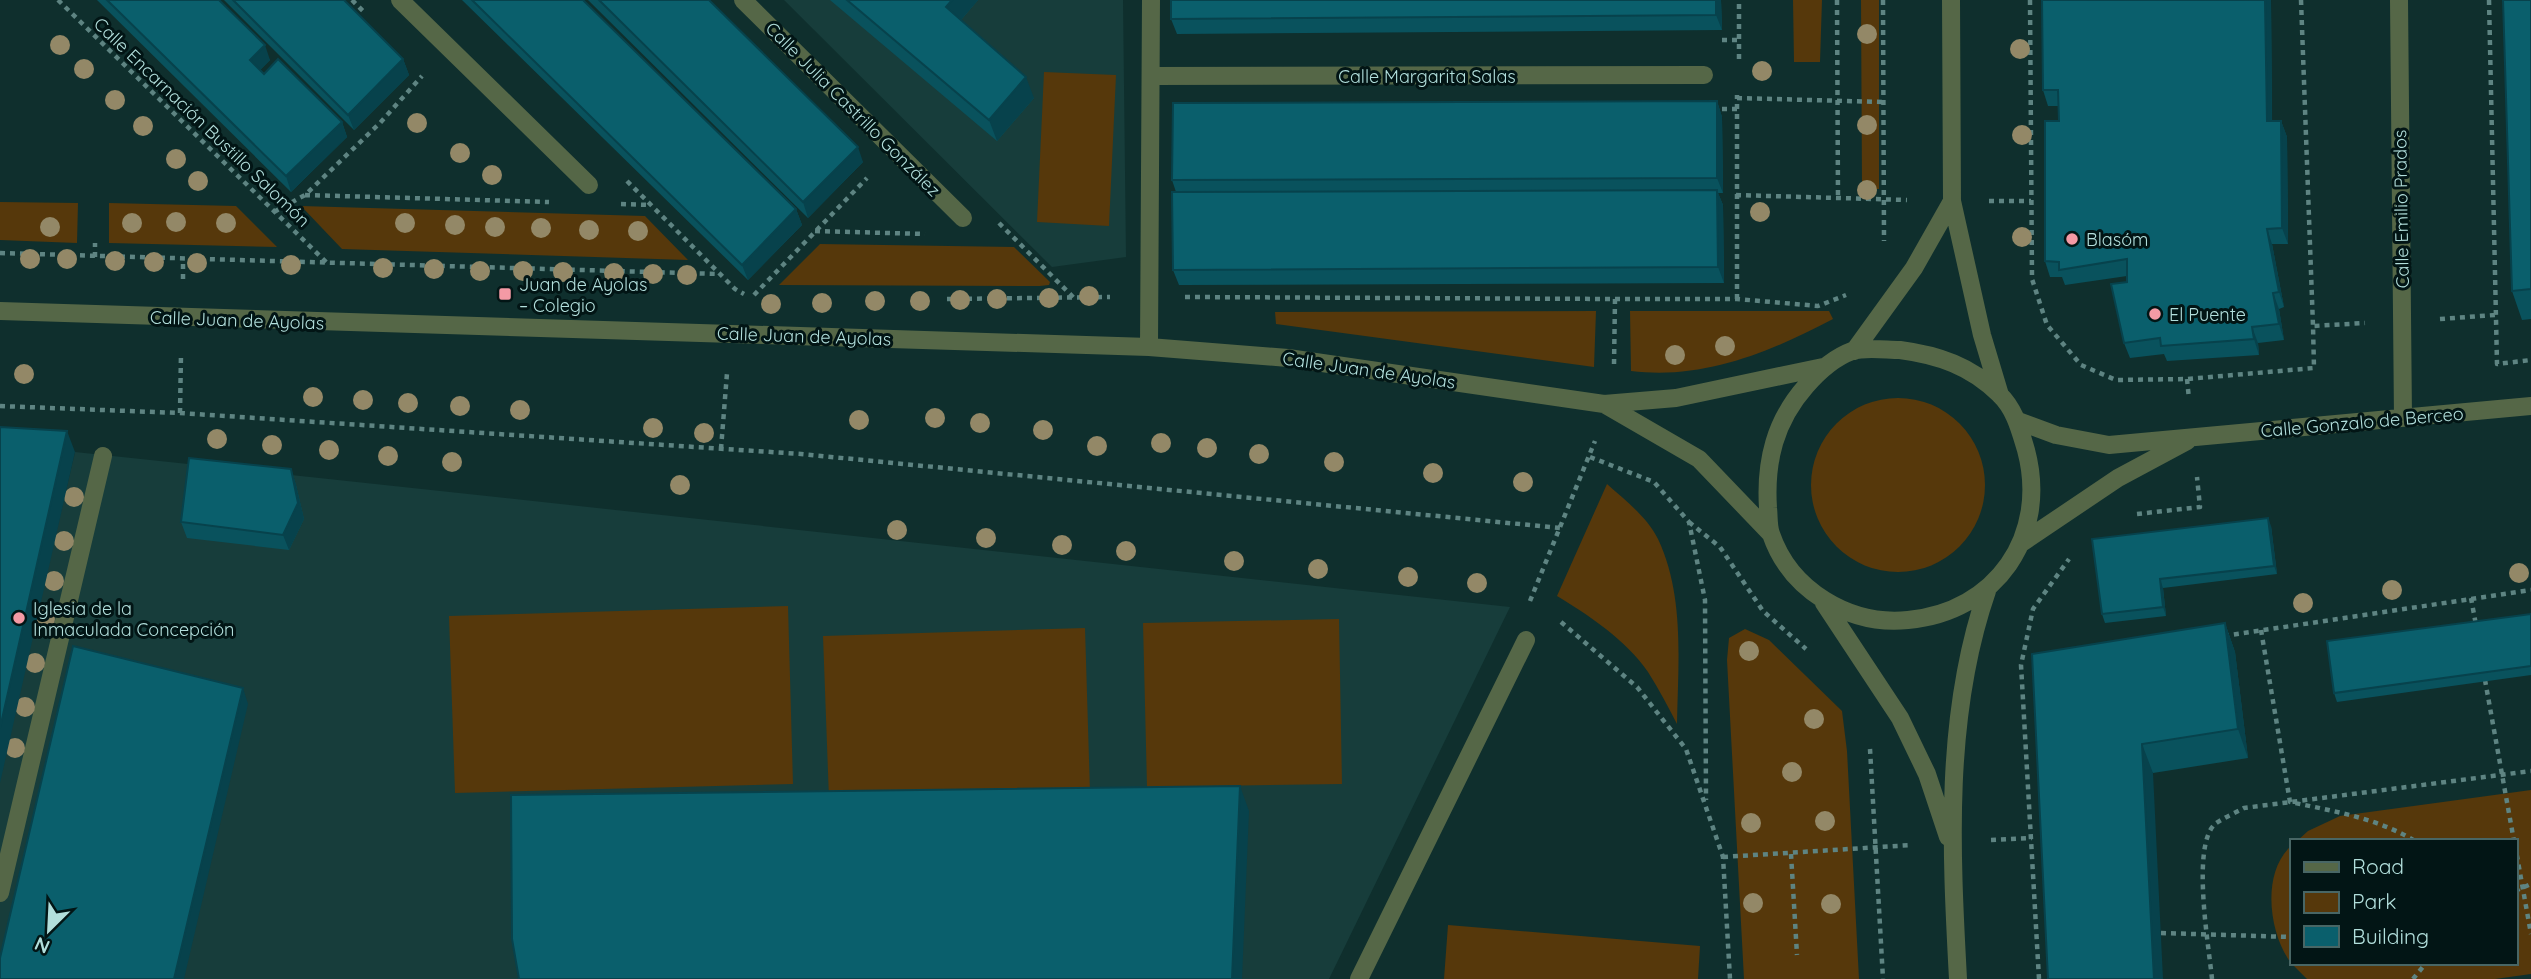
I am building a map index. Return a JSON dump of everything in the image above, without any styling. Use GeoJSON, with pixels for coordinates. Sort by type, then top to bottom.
{"type":"FeatureCollection","features":[{"type":"Feature","properties":{"kind":"street"},"geometry":{"type":"LineString","coordinates":[[400,0],[589,185]]}},
{"type":"Feature","properties":{"kind":"street","name":"Calle Julia Castrillo González"},"geometry":{"type":"LineString","coordinates":[[743,0],[963,218]]}},
{"type":"Feature","properties":{"kind":"street"},"geometry":{"type":"LineString","coordinates":[[1149,347],[1151,0]]}},
{"type":"Feature","properties":{"kind":"street"},"geometry":{"type":"LineString","coordinates":[[1951,0],[1952,201],[1982,335],[2000,395]]}},
{"type":"Feature","properties":{"kind":"street","name":"Calle Emilio Prados"},"geometry":{"type":"LineString","coordinates":[[2399,0],[2403,418]]}},
{"type":"Feature","properties":{"kind":"street","name":"Calle Margarita Salas"},"geometry":{"type":"LineString","coordinates":[[1151,76],[1704,75]]}},
{"type":"Feature","properties":{"kind":"street"},"geometry":{"type":"LineString","coordinates":[[1854,351],[1914,268],[1952,201]]}},
{"type":"Feature","properties":{"kind":"street","name":"Calle Juan de Ayolas"},"geometry":{"type":"LineString","coordinates":[[0,311],[1149,347],[1287,358],[1604,404],[1676,398],[1823,367]]}},
{"type":"Feature","properties":{"kind":"street"},"geometry":{"type":"LineString","coordinates":[[1950,843],[1927,774],[1900,718],[1825,603],[1788,568],[1770,533],[1767,489],[1771,446],[1793,401],[1823,367],[1854,351],[1900,350],[1936,355],[1966,368],[2000,395],[2018,421],[2028,459],[2030,508],[2020,544],[2006,569],[1987,591],[1971,638],[1960,703],[1950,843],[1958,979]]}},
{"type":"Feature","properties":{"kind":"street","name":"Calle Juan de Ayolas"},"geometry":{"type":"LineString","coordinates":[[1604,404],[1699,459],[1770,533]]}},
{"type":"Feature","properties":{"kind":"street","name":"Calle Gonzalo de Berceo"},"geometry":{"type":"LineString","coordinates":[[2018,421],[2056,435],[2109,445],[2531,406]]}},
{"type":"Feature","properties":{"kind":"street","name":"Calle Gonzalo de Berceo"},"geometry":{"type":"LineString","coordinates":[[2020,544],[2118,478],[2193,438]]}},
{"type":"Feature","properties":{"kind":"street"},"geometry":{"type":"LineString","coordinates":[[0,893],[103,456]]}},
{"type":"Feature","properties":{"kind":"street"},"geometry":{"type":"LineString","coordinates":[[1825,603],[1872,619],[1908,620],[1945,611],[1987,591]]}},
{"type":"Feature","properties":{"kind":"street"},"geometry":{"type":"LineString","coordinates":[[1359,979],[1526,640]]}},
{"type":"Feature","properties":{"kind":"path","name":"Calle Encarnación Bustillo Salomón"},"geometry":{"type":"LineString","coordinates":[[58,0],[327,263]]}},
{"type":"Feature","properties":{"kind":"path"},"geometry":{"type":"LineString","coordinates":[[352,0],[369,17]]}},
{"type":"Feature","properties":{"kind":"path"},"geometry":{"type":"LineString","coordinates":[[1837,0],[1838,197]]}},
{"type":"Feature","properties":{"kind":"path"},"geometry":{"type":"LineString","coordinates":[[1881,249],[1885,239],[1883,0]]}},
{"type":"Feature","properties":{"kind":"path"},"geometry":{"type":"LineString","coordinates":[[2030,0],[2032,279],[2047,325],[2081,365],[2116,380],[2187,379],[2314,368],[2301,0]]}},
{"type":"Feature","properties":{"kind":"path"},"geometry":{"type":"LineString","coordinates":[[2489,0],[2497,364],[2531,360]]}},
{"type":"Feature","properties":{"kind":"path"},"geometry":{"type":"LineString","coordinates":[[274,212],[305,195],[415,86],[423,69]]}},
{"type":"Feature","properties":{"kind":"path"},"geometry":{"type":"LineString","coordinates":[[1737,98],[1883,102]]}},
{"type":"Feature","properties":{"kind":"path"},"geometry":{"type":"LineString","coordinates":[[751,298],[869,176]]}},
{"type":"Feature","properties":{"kind":"path"},"geometry":{"type":"LineString","coordinates":[[305,195],[554,202]]}},
{"type":"Feature","properties":{"kind":"path"},"geometry":{"type":"LineString","coordinates":[[1737,299],[1736,195],[1884,200]]}},
{"type":"Feature","properties":{"kind":"path"},"geometry":{"type":"LineString","coordinates":[[610,204],[651,205]]}},
{"type":"Feature","properties":{"kind":"path"},"geometry":{"type":"LineString","coordinates":[[814,231],[932,234]]}},
{"type":"Feature","properties":{"kind":"path"},"geometry":{"type":"LineString","coordinates":[[998,235],[1011,235]]}},
{"type":"Feature","properties":{"kind":"path"},"geometry":{"type":"LineString","coordinates":[[95,243],[95,257]]}},
{"type":"Feature","properties":{"kind":"path"},"geometry":{"type":"LineString","coordinates":[[0,253],[720,274]]}},
{"type":"Feature","properties":{"kind":"path"},"geometry":{"type":"LineString","coordinates":[[940,299],[1150,296],[1737,299],[1818,306],[1847,294],[1856,286]]}},
{"type":"Feature","properties":{"kind":"path"},"geometry":{"type":"LineString","coordinates":[[734,289],[751,298],[765,298]]}},
{"type":"Feature","properties":{"kind":"path"},"geometry":{"type":"LineString","coordinates":[[1614,368],[1615,299]]}},
{"type":"Feature","properties":{"kind":"path"},"geometry":{"type":"LineString","coordinates":[[2313,326],[2495,315]]}},
{"type":"Feature","properties":{"kind":"path"},"geometry":{"type":"LineString","coordinates":[[0,406],[180,412],[801,454],[1560,528]]}},
{"type":"Feature","properties":{"kind":"path"},"geometry":{"type":"LineString","coordinates":[[1541,609],[1530,601],[1590,457],[1654,482],[1689,522],[1720,547],[1763,611],[1811,654]]}},
{"type":"Feature","properties":{"kind":"path"},"geometry":{"type":"LineString","coordinates":[[2125,515],[2200,507]]}},
{"type":"Feature","properties":{"kind":"path"},"geometry":{"type":"LineString","coordinates":[[1689,522],[1705,600],[1706,806]]}},
{"type":"Feature","properties":{"kind":"path"},"geometry":{"type":"LineString","coordinates":[[2039,979],[2021,665],[2033,609],[2077,551]]}},
{"type":"Feature","properties":{"kind":"path"},"geometry":{"type":"LineString","coordinates":[[2221,636],[2531,590]]}},
{"type":"Feature","properties":{"kind":"path"},"geometry":{"type":"LineString","coordinates":[[2471,598],[2477,628]]}},
{"type":"Feature","properties":{"kind":"path"},"geometry":{"type":"LineString","coordinates":[[1551,616],[1578,634],[1637,687],[1686,750],[1723,858],[1730,979]]}},
{"type":"Feature","properties":{"kind":"path"},"geometry":{"type":"LineString","coordinates":[[2261,630],[2290,802]]}},
{"type":"Feature","properties":{"kind":"path"},"geometry":{"type":"LineString","coordinates":[[2021,665],[2035,663]]}},
{"type":"Feature","properties":{"kind":"path"},"geometry":{"type":"LineString","coordinates":[[2486,680],[2514,839]]}},
{"type":"Feature","properties":{"kind":"path"},"geometry":{"type":"LineString","coordinates":[[1869,746],[1882,979]]}},
{"type":"Feature","properties":{"kind":"path"},"geometry":{"type":"LineString","coordinates":[[2212,979],[2202,866],[2205,843],[2214,825],[2244,808],[2531,771]]}},
{"type":"Feature","properties":{"kind":"path"},"geometry":{"type":"LineString","coordinates":[[2290,802],[2364,818],[2396,829],[2412,839]]}},
{"type":"Feature","properties":{"kind":"path"},"geometry":{"type":"LineString","coordinates":[[1723,858],[1852,849]]}},
{"type":"Feature","properties":{"kind":"path"},"geometry":{"type":"LineString","coordinates":[[1791,854],[1797,955]]}},
{"type":"Feature","properties":{"kind":"path"},"geometry":{"type":"LineString","coordinates":[[2517,854],[2531,934]]}},
{"type":"Feature","properties":{"kind":"path"},"geometry":{"type":"LineString","coordinates":[[2517,890],[2531,884]]}},
{"type":"Feature","properties":{"kind":"path"},"geometry":{"type":"LineString","coordinates":[[2037,933],[2046,934]]}},
{"type":"Feature","properties":{"kind":"path"},"geometry":{"type":"LineString","coordinates":[[2161,933],[2290,936]]}},
{"type":"Feature","properties":{"kind":"path"},"geometry":{"type":"LineString","coordinates":[[2413,979],[2424,965]]}},
{"type":"Feature","properties":{"kind":"shaded area"},"geometry":{"type":"Polygon","coordinates":[[[784,0],[1123,0],[1126,257],[1052,267],[784,0]]]}},
{"type":"Feature","properties":{"kind":"shaded area"},"geometry":{"type":"Polygon","coordinates":[[[75,452],[1510,607],[1329,979],[0,979],[0,772],[75,452]]]}},
{"type":"Feature","properties":{"kind":"green space"},"geometry":{"type":"Polygon","coordinates":[[[1793,0],[1822,0],[1820,62],[1794,62],[1793,0]]]}},
{"type":"Feature","properties":{"kind":"green space"},"geometry":{"type":"Polygon","coordinates":[[[1861,0],[1879,0],[1879,189],[1862,189],[1861,0]]]}},
{"type":"Feature","properties":{"kind":"green space"},"geometry":{"type":"Polygon","coordinates":[[[1044,72],[1116,75],[1109,226],[1037,222],[1044,72]]]}},
{"type":"Feature","properties":{"kind":"green space"},"geometry":{"type":"Polygon","coordinates":[[[0,202],[78,203],[77,243],[0,240],[0,202]]]}},
{"type":"Feature","properties":{"kind":"green space"},"geometry":{"type":"Polygon","coordinates":[[[109,203],[236,206],[277,247],[109,243],[109,203]]]}},
{"type":"Feature","properties":{"kind":"green space"},"geometry":{"type":"Polygon","coordinates":[[[301,206],[645,216],[688,260],[342,249],[301,206]]]}},
{"type":"Feature","properties":{"kind":"green space"},"geometry":{"type":"Polygon","coordinates":[[[820,244],[1014,247],[1050,282],[1049,285],[1040,286],[779,285],[820,244]]]}},
{"type":"Feature","properties":{"kind":"green space"},"geometry":{"type":"Polygon","coordinates":[[[1596,311],[1594,367],[1276,324],[1275,312],[1596,311]]]}},
{"type":"Feature","properties":{"kind":"green space"},"geometry":{"type":"Polygon","coordinates":[[[1630,311],[1829,311],[1833,319],[1736,361],[1658,373],[1631,371],[1630,311]]]}},
{"type":"Feature","properties":{"kind":"green space"},"geometry":{"type":"Polygon","coordinates":[[[1898,398],[1931,404],[1960,423],[1979,452],[1985,485],[1979,518],[1960,547],[1931,566],[1898,572],[1865,566],[1836,547],[1817,518],[1811,485],[1817,452],[1836,423],[1865,404],[1898,398]]]}},
{"type":"Feature","properties":{"kind":"green space"},"geometry":{"type":"Polygon","coordinates":[[[1607,484],[1648,524],[1667,561],[1673,584],[1678,630],[1677,724],[1648,672],[1629,649],[1594,620],[1557,596],[1607,484]]]}},
{"type":"Feature","properties":{"kind":"green space"},"geometry":{"type":"Polygon","coordinates":[[[788,606],[793,784],[455,793],[449,616],[788,606]]]}},
{"type":"Feature","properties":{"kind":"green space"},"geometry":{"type":"Polygon","coordinates":[[[1339,619],[1342,784],[1147,787],[1143,623],[1339,619]]]}},
{"type":"Feature","properties":{"kind":"green space"},"geometry":{"type":"Polygon","coordinates":[[[1085,628],[1090,792],[829,799],[823,636],[1085,628]]]}},
{"type":"Feature","properties":{"kind":"green space"},"geometry":{"type":"Polygon","coordinates":[[[1745,629],[1769,640],[1842,711],[1847,751],[1859,979],[1744,979],[1727,660],[1729,638],[1745,629]]]}},
{"type":"Feature","properties":{"kind":"green space"},"geometry":{"type":"Polygon","coordinates":[[[2531,790],[2531,974],[2495,979],[2307,979],[2293,965],[2517,965],[2517,839],[2299,839],[2308,831],[2340,816],[2531,790]]]}},
{"type":"Feature","properties":{"kind":"green space"},"geometry":{"type":"Polygon","coordinates":[[[2290,847],[2290,962],[2283,951],[2273,920],[2272,887],[2281,858],[2290,847]]]}},
{"type":"Feature","properties":{"kind":"green space"},"geometry":{"type":"Polygon","coordinates":[[[1448,925],[1700,946],[1698,979],[1444,979],[1448,925]]]}},
{"type":"Feature","properties":{"kind":"building"},"geometry":{"type":"Polygon","coordinates":[[[107,0],[219,0],[265,45],[250,60],[264,74],[278,59],[342,122],[286,176],[107,0]]]}},
{"type":"Feature","properties":{"kind":"building"},"geometry":{"type":"Polygon","coordinates":[[[233,0],[344,0],[403,59],[348,115],[233,0]]]}},
{"type":"Feature","properties":{"kind":"building"},"geometry":{"type":"Polygon","coordinates":[[[472,0],[583,0],[796,209],[742,265],[472,0]]]}},
{"type":"Feature","properties":{"kind":"building"},"geometry":{"type":"Polygon","coordinates":[[[599,0],[709,0],[858,147],[803,202],[599,0]]]}},
{"type":"Feature","properties":{"kind":"building"},"geometry":{"type":"Polygon","coordinates":[[[847,0],[952,0],[946,7],[1026,77],[989,120],[847,0]]]}},
{"type":"Feature","properties":{"kind":"building"},"geometry":{"type":"Polygon","coordinates":[[[1171,0],[1716,0],[1716,15],[1171,19],[1171,0]]]}},
{"type":"Feature","properties":{"kind":"building"},"geometry":{"type":"Polygon","coordinates":[[[2042,0],[2265,0],[2267,121],[2281,121],[2282,228],[2267,229],[2279,292],[2273,293],[2279,324],[2252,327],[2254,339],[2161,346],[2160,338],[2124,343],[2111,284],[2127,282],[2127,259],[2059,270],[2059,262],[2045,261],[2045,121],[2059,121],[2058,90],[2043,90],[2042,0]]]}},
{"type":"Feature","properties":{"kind":"building"},"geometry":{"type":"Polygon","coordinates":[[[2503,0],[2531,0],[2531,289],[2512,291],[2503,0]]]}},
{"type":"Feature","properties":{"kind":"building"},"geometry":{"type":"Polygon","coordinates":[[[1717,101],[1717,178],[1172,180],[1173,103],[1717,101]]]}},
{"type":"Feature","properties":{"kind":"building"},"geometry":{"type":"Polygon","coordinates":[[[1717,190],[1718,267],[1173,270],[1172,192],[1717,190]]]}},
{"type":"Feature","properties":{"kind":"building","name":"Iglesia de la Inmaculada Concepción"},"geometry":{"type":"Polygon","coordinates":[[[0,427],[67,431],[0,728],[0,427]]]}},
{"type":"Feature","properties":{"kind":"building"},"geometry":{"type":"Polygon","coordinates":[[[189,458],[291,469],[298,503],[283,535],[181,522],[189,458]]]}},
{"type":"Feature","properties":{"kind":"building"},"geometry":{"type":"Polygon","coordinates":[[[2268,518],[2274,566],[2160,579],[2163,607],[2102,614],[2092,539],[2268,518]]]}},
{"type":"Feature","properties":{"kind":"building"},"geometry":{"type":"Polygon","coordinates":[[[2531,614],[2531,666],[2334,693],[2327,641],[2531,614]]]}},
{"type":"Feature","properties":{"kind":"building"},"geometry":{"type":"Polygon","coordinates":[[[2225,623],[2238,729],[2142,744],[2154,979],[2048,979],[2032,654],[2225,623]]]}},
{"type":"Feature","properties":{"kind":"building"},"geometry":{"type":"Polygon","coordinates":[[[73,646],[243,688],[174,979],[0,979],[0,958],[73,646]]]}},
{"type":"Feature","properties":{"kind":"building"},"geometry":{"type":"Polygon","coordinates":[[[1240,786],[1232,979],[519,979],[512,939],[511,795],[1240,786]]]}},
{"type":"Feature","properties":{"kind":"place","name":"Blasóm"},"geometry":{"type":"Point","coordinates":[2072,239]}},
{"type":"Feature","properties":{"kind":"place","name":"Juan de Ayolas – Colegio"},"geometry":{"type":"Point","coordinates":[505,294]}},
{"type":"Feature","properties":{"kind":"place","name":"El Puente"},"geometry":{"type":"Point","coordinates":[2155,314]}},
{"type":"Feature","properties":{"kind":"place","name":"Iglesia de la Inmaculada Concepción"},"geometry":{"type":"Point","coordinates":[19,618]}}]}
